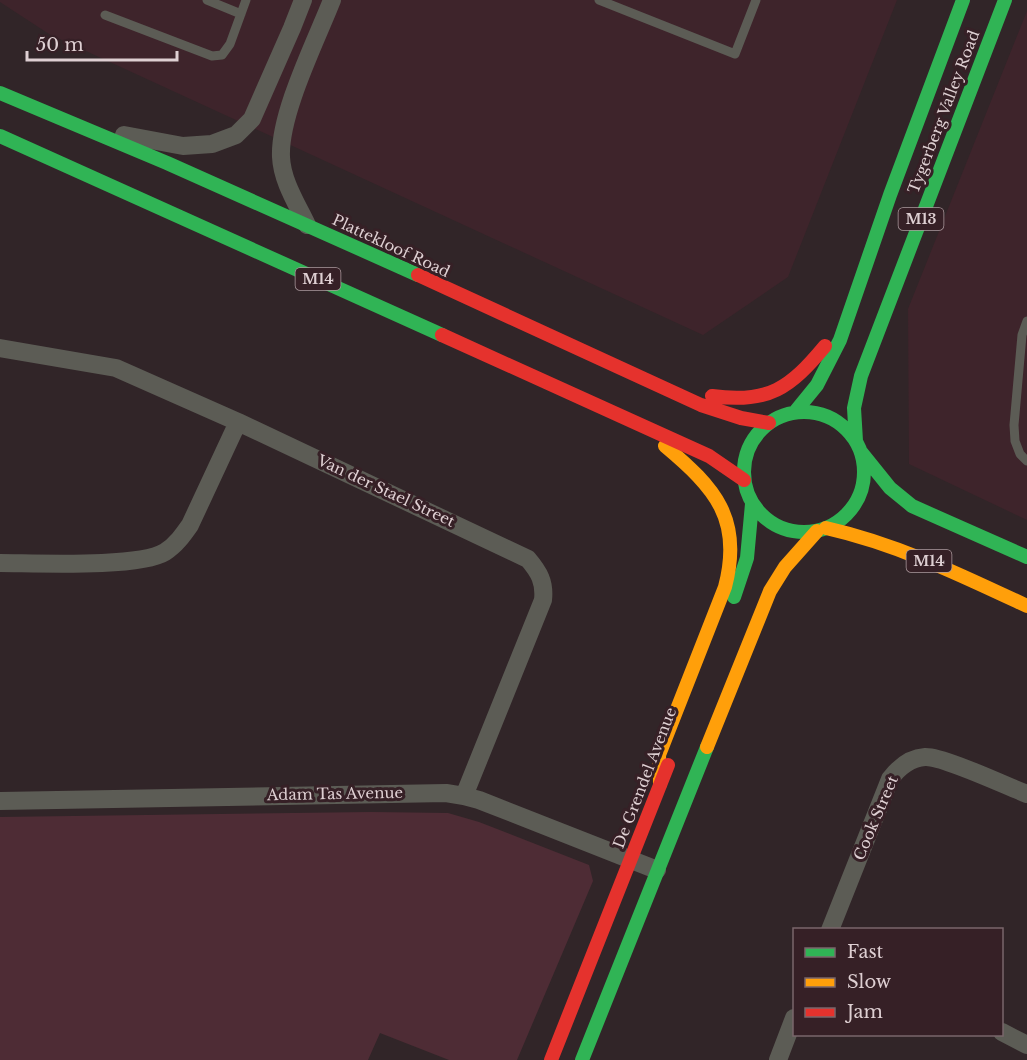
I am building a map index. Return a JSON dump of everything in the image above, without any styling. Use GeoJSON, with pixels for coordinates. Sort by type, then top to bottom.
{"type":"FeatureCollection","features":[{"type":"Feature","properties":{"kind":"main road","name":"Tygerberg Valley Road"},"geometry":{"type":"LineString","coordinates":[[795,412],[811,394],[829,364],[963,0]]}},
{"type":"Feature","properties":{"kind":"main road","name":"Tygerberg Valley Road"},"geometry":{"type":"LineString","coordinates":[[858,446],[854,408],[861,376],[1005,0]]}},
{"type":"Feature","properties":{"kind":"main road","name":"Plattekloof Road"},"geometry":{"type":"LineString","coordinates":[[0,93],[86,128],[307,225],[714,411],[769,423]]}},
{"type":"Feature","properties":{"kind":"main road","name":"M14"},"geometry":{"type":"LineString","coordinates":[[0,136],[636,422],[709,456],[744,480]]}},
{"type":"Feature","properties":{"kind":"main road"},"geometry":{"type":"LineString","coordinates":[[663,386],[732,400],[759,398],[784,386],[803,371],[825,346],[865,267]]}},
{"type":"Feature","properties":{"kind":"main road"},"geometry":{"type":"LineString","coordinates":[[795,412],[816,413],[842,425],[883,481],[912,506],[1027,557]]}},
{"type":"Feature","properties":{"kind":"main road","name":"M14"},"geometry":{"type":"LineString","coordinates":[[795,412],[769,423],[758,432],[748,448],[744,465],[747,494],[752,504],[766,519],[780,528],[796,532],[822,530],[860,535],[906,550],[1027,606]]}},
{"type":"Feature","properties":{"kind":"main road"},"geometry":{"type":"LineString","coordinates":[[636,422],[690,466],[705,483],[724,515],[731,534],[733,552],[729,577],[659,755],[660,784]]}},
{"type":"Feature","properties":{"kind":"main road"},"geometry":{"type":"LineString","coordinates":[[582,1060],[770,591],[792,557],[822,530],[847,514],[860,494],[865,470],[858,446]]}},
{"type":"Feature","properties":{"kind":"main road","name":"De Grendel Avenue"},"geometry":{"type":"LineString","coordinates":[[550,1060],[744,569],[752,504]]}},
{"type":"Feature","properties":{"kind":"street"},"geometry":{"type":"LineString","coordinates":[[86,128],[183,146],[212,144],[236,135],[252,119],[303,0]]}},
{"type":"Feature","properties":{"kind":"street"},"geometry":{"type":"LineString","coordinates":[[307,225],[289,188],[281,158],[284,129],[299,81],[332,0]]}},
{"type":"Feature","properties":{"kind":"street","name":"Van der Stael Street"},"geometry":{"type":"LineString","coordinates":[[0,348],[116,368],[238,422],[528,559],[537,570],[544,590],[540,610],[464,796]]}},
{"type":"Feature","properties":{"kind":"street"},"geometry":{"type":"LineString","coordinates":[[0,563],[134,561],[164,553],[179,540],[190,525],[238,422]]}},
{"type":"Feature","properties":{"kind":"street","name":"Cook Street"},"geometry":{"type":"LineString","coordinates":[[831,928],[890,779],[901,766],[917,759],[935,758],[1027,794]]}},
{"type":"Feature","properties":{"kind":"street","name":"Adam Tas Avenue"},"geometry":{"type":"LineString","coordinates":[[0,801],[446,793],[464,796],[657,870]]}},
{"type":"Feature","properties":{"kind":"street"},"geometry":{"type":"LineString","coordinates":[[778,1060],[793,1023]]}},
{"type":"Feature","properties":{"kind":"street"},"geometry":{"type":"LineString","coordinates":[[1003,1033],[1027,1046]]}},
{"type":"Feature","properties":{"kind":"lane"},"geometry":{"type":"LineString","coordinates":[[207,0],[241,14]]}},
{"type":"Feature","properties":{"kind":"lane"},"geometry":{"type":"LineString","coordinates":[[105,15],[212,57],[222,54],[230,44],[246,0]]}},
{"type":"Feature","properties":{"kind":"lane"},"geometry":{"type":"LineString","coordinates":[[599,0],[735,54],[756,0]]}},
{"type":"Feature","properties":{"kind":"lane"},"geometry":{"type":"LineString","coordinates":[[1027,321],[1022,334],[1014,425],[1015,441],[1020,454],[1027,461]]}},
{"type":"Feature","properties":{"kind":"shaded area"},"geometry":{"type":"Polygon","coordinates":[[[0,0],[897,0],[788,277],[703,335],[49,34],[0,0]]]}},
{"type":"Feature","properties":{"kind":"shaded area"},"geometry":{"type":"Polygon","coordinates":[[[1027,11],[1027,520],[909,464],[908,309],[1027,11]]]}},
{"type":"Feature","properties":{"kind":"shaded area"},"geometry":{"type":"Polygon","coordinates":[[[448,813],[479,822],[589,865],[593,881],[517,1060],[449,1060],[380,1033],[368,1060],[0,1060],[0,817],[448,813]]]}},
{"type":"Feature","properties":{"kind":"traffic: fast"},"geometry":{"type":"LineString","coordinates":[[795,412],[817,385],[840,340],[890,195],[963,0]]}},
{"type":"Feature","properties":{"kind":"traffic: fast"},"geometry":{"type":"LineString","coordinates":[[856,441],[854,408],[861,376],[1005,0]]}},
{"type":"Feature","properties":{"kind":"traffic: fast"},"geometry":{"type":"LineString","coordinates":[[0,93],[167,163],[418,275]]}},
{"type":"Feature","properties":{"kind":"traffic: fast"},"geometry":{"type":"LineString","coordinates":[[0,136],[442,335]]}},
{"type":"Feature","properties":{"kind":"traffic: fast"},"geometry":{"type":"LineString","coordinates":[[804,412],[827,416],[847,429],[860,449],[864,472],[860,495],[847,515],[827,528],[804,532],[781,528],[761,515],[748,495],[744,472],[748,449],[761,429],[781,416],[804,412]]}},
{"type":"Feature","properties":{"kind":"traffic: fast"},"geometry":{"type":"LineString","coordinates":[[861,452],[890,488],[912,506],[1027,557]]}},
{"type":"Feature","properties":{"kind":"traffic: fast"},"geometry":{"type":"LineString","coordinates":[[734,597],[747,558],[752,504]]}},
{"type":"Feature","properties":{"kind":"traffic: fast"},"geometry":{"type":"LineString","coordinates":[[582,1060],[707,747]]}},
{"type":"Feature","properties":{"kind":"traffic: slow"},"geometry":{"type":"LineString","coordinates":[[660,784],[659,755],[725,587],[730,563],[727,524],[720,507],[711,491],[698,476],[665,446]]}},
{"type":"Feature","properties":{"kind":"traffic: slow"},"geometry":{"type":"LineString","coordinates":[[826,528],[903,552],[1027,606]]}},
{"type":"Feature","properties":{"kind":"traffic: slow"},"geometry":{"type":"LineString","coordinates":[[707,747],[770,591],[785,567],[817,531]]}},
{"type":"Feature","properties":{"kind":"traffic: jam"},"geometry":{"type":"LineString","coordinates":[[418,275],[701,405],[741,418],[769,423]]}},
{"type":"Feature","properties":{"kind":"traffic: jam"},"geometry":{"type":"LineString","coordinates":[[442,335],[709,456],[744,480]]}},
{"type":"Feature","properties":{"kind":"traffic: jam"},"geometry":{"type":"LineString","coordinates":[[712,396],[749,397],[777,390],[801,373],[825,346]]}},
{"type":"Feature","properties":{"kind":"traffic: jam"},"geometry":{"type":"LineString","coordinates":[[551,1060],[668,765]]}}]}
